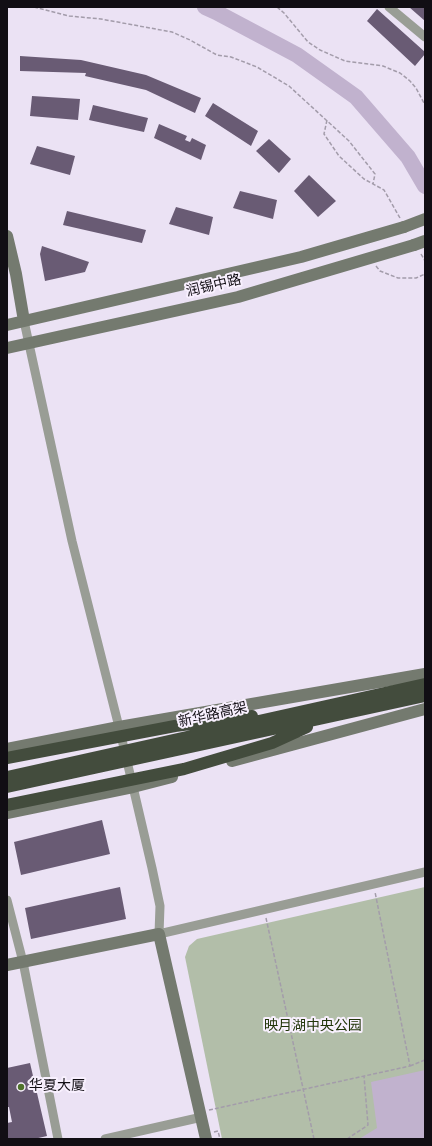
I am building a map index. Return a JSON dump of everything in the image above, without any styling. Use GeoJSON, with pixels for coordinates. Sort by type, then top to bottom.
{"type":"FeatureCollection","features":[{"type":"Feature","properties":{"kind":"highway","name":"新华路高架"},"geometry":{"type":"LineString","coordinates":[[7,787],[326,712],[425,684]]}},
{"type":"Feature","properties":{"kind":"highway","name":"新华路高架"},"geometry":{"type":"LineString","coordinates":[[7,776],[326,712],[425,696]]}},
{"type":"Feature","properties":{"kind":"highway"},"geometry":{"type":"LineString","coordinates":[[7,758],[175,726],[326,712]]}},
{"type":"Feature","properties":{"kind":"highway"},"geometry":{"type":"LineString","coordinates":[[7,805],[184,769],[272,743],[326,712]]}},
{"type":"Feature","properties":{"kind":"main road","name":"润锡中路"},"geometry":{"type":"LineString","coordinates":[[7,325],[301,257],[425,219]]}},
{"type":"Feature","properties":{"kind":"main road"},"geometry":{"type":"LineString","coordinates":[[7,236],[16,274],[24,321]]}},
{"type":"Feature","properties":{"kind":"main road","name":"润锡中路"},"geometry":{"type":"LineString","coordinates":[[7,348],[238,297],[419,245]]}},
{"type":"Feature","properties":{"kind":"main road"},"geometry":{"type":"LineString","coordinates":[[7,749],[119,727],[425,674]]}},
{"type":"Feature","properties":{"kind":"main road"},"geometry":{"type":"LineString","coordinates":[[7,813],[133,787],[425,709]]}},
{"type":"Feature","properties":{"kind":"main road"},"geometry":{"type":"LineString","coordinates":[[7,965],[159,934],[205,1114],[206,1139]]}},
{"type":"Feature","properties":{"kind":"street"},"geometry":{"type":"LineString","coordinates":[[389,7],[425,37]]}},
{"type":"Feature","properties":{"kind":"street"},"geometry":{"type":"LineString","coordinates":[[24,321],[72,541],[119,727],[160,906],[159,934],[425,872]]}},
{"type":"Feature","properties":{"kind":"street"},"geometry":{"type":"LineString","coordinates":[[7,900],[23,962],[58,1139]]}},
{"type":"Feature","properties":{"kind":"street"},"geometry":{"type":"LineString","coordinates":[[105,1139],[205,1114]]}},
{"type":"Feature","properties":{"kind":"path"},"geometry":{"type":"LineString","coordinates":[[34,7],[69,16],[101,19],[172,32],[217,55],[231,57],[258,67],[289,86],[349,141],[375,174],[373,184]]}},
{"type":"Feature","properties":{"kind":"path"},"geometry":{"type":"LineString","coordinates":[[277,7],[284,13],[308,42],[320,50],[345,61],[383,66],[400,73],[416,88],[425,105]]}},
{"type":"Feature","properties":{"kind":"path"},"geometry":{"type":"LineString","coordinates":[[327,120],[324,134],[339,156],[364,179],[384,190],[403,225]]}},
{"type":"Feature","properties":{"kind":"path"},"geometry":{"type":"LineString","coordinates":[[419,245],[425,261]]}},
{"type":"Feature","properties":{"kind":"path"},"geometry":{"type":"LineString","coordinates":[[370,258],[380,272],[398,278],[416,278],[425,274]]}},
{"type":"Feature","properties":{"kind":"path"},"geometry":{"type":"LineString","coordinates":[[374,884],[410,1066]]}},
{"type":"Feature","properties":{"kind":"path"},"geometry":{"type":"LineString","coordinates":[[264,909],[314,1139]]}},
{"type":"Feature","properties":{"kind":"path"},"geometry":{"type":"LineString","coordinates":[[205,1114],[303,1089],[410,1066],[425,1060]]}},
{"type":"Feature","properties":{"kind":"path"},"geometry":{"type":"LineString","coordinates":[[347,1139],[368,1125],[364,1076]]}},
{"type":"Feature","properties":{"kind":"green space","name":"映月湖中央公园"},"geometry":{"type":"Polygon","coordinates":[[[425,887],[425,1139],[222,1139],[185,957],[189,946],[197,939],[425,887]]]}},
{"type":"Feature","properties":{"kind":"shaded area"},"geometry":{"type":"Polygon","coordinates":[[[425,1070],[425,1139],[359,1139],[377,1128],[371,1082],[425,1070]]]}},
{"type":"Feature","properties":{"kind":"building"},"geometry":{"type":"Polygon","coordinates":[[[409,7],[425,7],[425,21],[409,7]]]}},
{"type":"Feature","properties":{"kind":"building"},"geometry":{"type":"Polygon","coordinates":[[[377,9],[425,52],[415,66],[367,21],[377,9]]]}},
{"type":"Feature","properties":{"kind":"building"},"geometry":{"type":"Polygon","coordinates":[[[20,56],[81,60],[146,75],[201,98],[195,113],[146,90],[85,76],[86,73],[20,71],[20,56]]]}},
{"type":"Feature","properties":{"kind":"building"},"geometry":{"type":"Polygon","coordinates":[[[32,96],[80,99],[78,120],[30,116],[32,96]]]}},
{"type":"Feature","properties":{"kind":"building"},"geometry":{"type":"Polygon","coordinates":[[[213,103],[258,131],[251,146],[205,116],[213,103]]]}},
{"type":"Feature","properties":{"kind":"building"},"geometry":{"type":"Polygon","coordinates":[[[93,105],[148,118],[144,132],[89,120],[93,105]]]}},
{"type":"Feature","properties":{"kind":"building"},"geometry":{"type":"Polygon","coordinates":[[[159,124],[187,136],[185,140],[190,142],[192,138],[206,145],[201,160],[154,138],[159,124]]]}},
{"type":"Feature","properties":{"kind":"building"},"geometry":{"type":"Polygon","coordinates":[[[269,139],[291,159],[279,173],[256,151],[269,139]]]}},
{"type":"Feature","properties":{"kind":"building"},"geometry":{"type":"Polygon","coordinates":[[[37,146],[75,156],[70,175],[30,164],[37,146]]]}},
{"type":"Feature","properties":{"kind":"building"},"geometry":{"type":"Polygon","coordinates":[[[309,175],[336,201],[318,217],[294,191],[309,175]]]}},
{"type":"Feature","properties":{"kind":"building"},"geometry":{"type":"Polygon","coordinates":[[[240,191],[277,200],[273,219],[233,208],[240,191]]]}},
{"type":"Feature","properties":{"kind":"building"},"geometry":{"type":"Polygon","coordinates":[[[176,207],[213,217],[209,235],[169,224],[176,207]]]}},
{"type":"Feature","properties":{"kind":"building"},"geometry":{"type":"Polygon","coordinates":[[[67,211],[146,230],[142,243],[63,225],[67,211]]]}},
{"type":"Feature","properties":{"kind":"building"},"geometry":{"type":"Polygon","coordinates":[[[42,246],[89,262],[85,272],[45,281],[40,254],[42,246]]]}},
{"type":"Feature","properties":{"kind":"building"},"geometry":{"type":"Polygon","coordinates":[[[102,820],[110,854],[21,875],[14,842],[102,820]]]}},
{"type":"Feature","properties":{"kind":"building"},"geometry":{"type":"Polygon","coordinates":[[[120,887],[126,919],[31,939],[25,908],[120,887]]]}},
{"type":"Feature","properties":{"kind":"building","name":"华夏大厦"},"geometry":{"type":"Polygon","coordinates":[[[30,1063],[47,1136],[34,1139],[7,1139],[7,1123],[12,1122],[9,1107],[7,1107],[7,1068],[30,1063]]]}},
{"type":"Feature","properties":{"kind":"waterway"},"geometry":{"type":"LineString","coordinates":[[205,7],[297,55],[356,97],[408,157],[425,186]]}},
{"type":"Feature","properties":{"kind":"place","name":"华夏大厦"},"geometry":{"type":"Point","coordinates":[21,1087]}}]}
